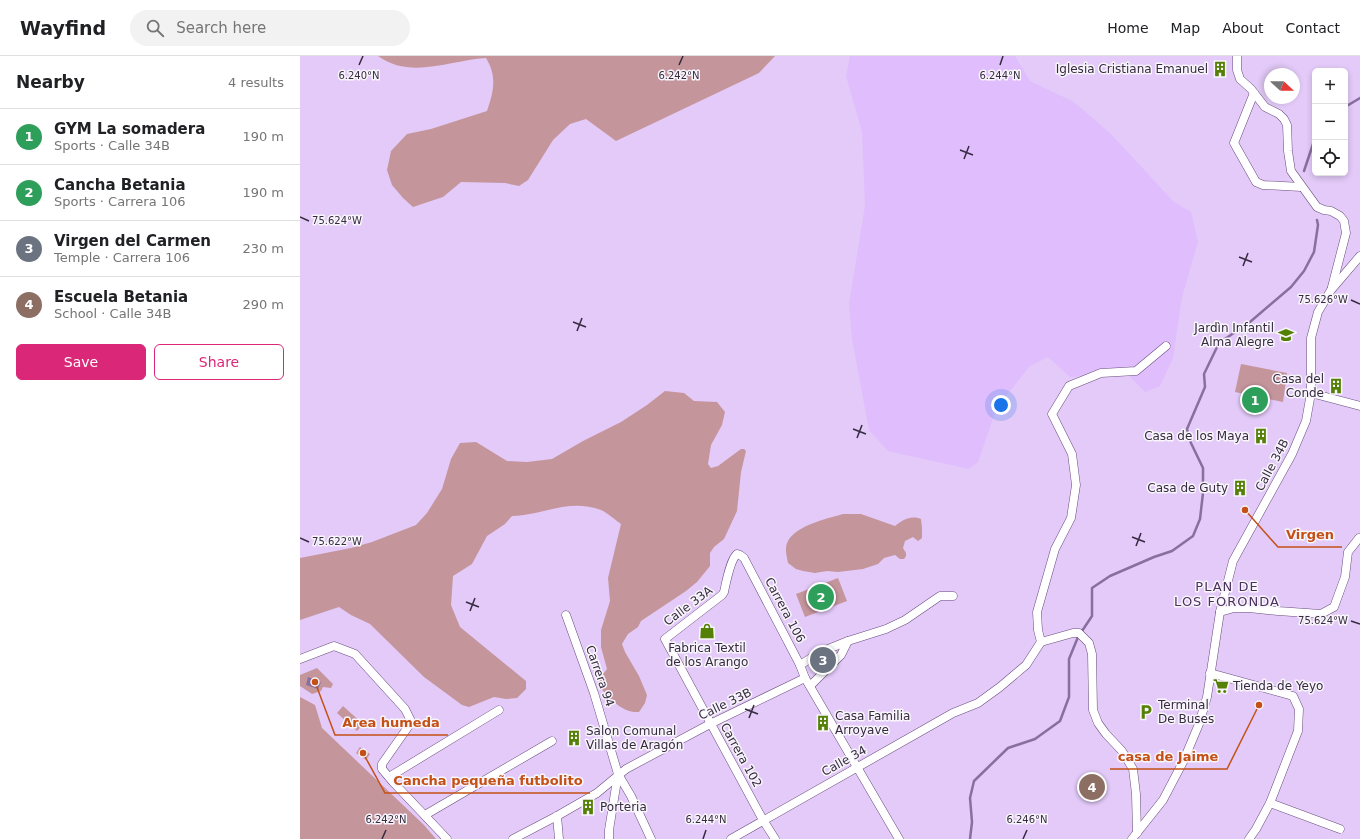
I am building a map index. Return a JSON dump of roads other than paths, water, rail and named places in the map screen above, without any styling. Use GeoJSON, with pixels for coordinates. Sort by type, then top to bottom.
{"type":"FeatureCollection","features":[{"type":"Feature","properties":{"kind":"street"},"geometry":{"type":"LineString","coordinates":[[1237,56],[1237,70],[1240,79],[1251,89],[1265,107],[1279,114],[1287,125],[1288,151],[1292,171],[1301,187],[1317,207],[1331,211],[1340,216],[1344,221],[1346,233],[1331,290]]}},
{"type":"Feature","properties":{"kind":"street"},"geometry":{"type":"LineString","coordinates":[[1254,93],[1234,143],[1256,182],[1263,185],[1301,187]]}},
{"type":"Feature","properties":{"kind":"street","name":"Calle 34B"},"geometry":{"type":"LineString","coordinates":[[1135,836],[1163,800],[1183,762],[1199,724],[1207,697],[1220,612],[1233,561],[1292,454],[1306,421],[1311,393],[1311,338],[1318,312],[1331,290],[1360,256]]}},
{"type":"Feature","properties":{"kind":"street"},"geometry":{"type":"LineString","coordinates":[[1135,836],[1136,794],[1133,769],[1122,751],[1098,723],[1093,710],[1092,654],[1089,643],[1079,633],[1073,633],[1041,642],[1038,630],[1037,612],[1055,549],[1071,518],[1076,485],[1072,454],[1052,414],[1069,386],[1101,373],[1136,371],[1166,346]]}},
{"type":"Feature","properties":{"kind":"street"},"geometry":{"type":"LineString","coordinates":[[1311,393],[1360,406]]}},
{"type":"Feature","properties":{"kind":"street"},"geometry":{"type":"LineString","coordinates":[[1220,612],[1234,608],[1249,608],[1321,614],[1334,608],[1345,577],[1348,552],[1359,538]]}},
{"type":"Feature","properties":{"kind":"street","name":"Calle 33A"},"geometry":{"type":"LineString","coordinates":[[665,639],[722,595],[734,556],[737,554],[744,558]]}},
{"type":"Feature","properties":{"kind":"street","name":"Carrera 106"},"geometry":{"type":"LineString","coordinates":[[744,558],[800,665],[805,678],[899,839]]}},
{"type":"Feature","properties":{"kind":"street"},"geometry":{"type":"LineString","coordinates":[[800,665],[821,652],[848,641],[886,629],[905,620],[940,596],[953,596]]}},
{"type":"Feature","properties":{"kind":"street","name":"Carrera 94"},"geometry":{"type":"LineString","coordinates":[[566,614],[594,693],[618,774],[609,830],[609,839]]}},
{"type":"Feature","properties":{"kind":"street","name":"Carrera 102"},"geometry":{"type":"LineString","coordinates":[[665,639],[710,724],[775,839]]}},
{"type":"Feature","properties":{"kind":"street"},"geometry":{"type":"LineString","coordinates":[[810,686],[841,655],[848,641]]}},
{"type":"Feature","properties":{"kind":"street","name":"Calle 34"},"geometry":{"type":"LineString","coordinates":[[731,839],[953,713],[978,703],[1026,665],[1041,642]]}},
{"type":"Feature","properties":{"kind":"street"},"geometry":{"type":"LineString","coordinates":[[300,659],[334,646],[355,654],[405,709],[410,719],[408,727],[382,764],[382,769],[447,839]]}},
{"type":"Feature","properties":{"kind":"street"},"geometry":{"type":"LineString","coordinates":[[1210,673],[1293,696],[1299,709],[1298,731],[1270,803],[1250,839]]}},
{"type":"Feature","properties":{"kind":"street","name":"Calle 33B"},"geometry":{"type":"LineString","coordinates":[[513,839],[598,793],[618,774],[626,769],[710,724],[805,678]]}},
{"type":"Feature","properties":{"kind":"street"},"geometry":{"type":"LineString","coordinates":[[389,777],[499,710]]}},
{"type":"Feature","properties":{"kind":"street"},"geometry":{"type":"LineString","coordinates":[[425,815],[552,741]]}},
{"type":"Feature","properties":{"kind":"street"},"geometry":{"type":"LineString","coordinates":[[618,774],[631,796],[651,839]]}},
{"type":"Feature","properties":{"kind":"street"},"geometry":{"type":"LineString","coordinates":[[1270,803],[1340,830]]}},
{"type":"Feature","properties":{"kind":"street"},"geometry":{"type":"LineString","coordinates":[[557,816],[558,839]]}},
{"type":"Feature","properties":{"kind":"waterway"},"geometry":{"type":"LineString","coordinates":[[1348,105],[1360,98]]}},
{"type":"Feature","properties":{"kind":"waterway"},"geometry":{"type":"LineString","coordinates":[[1304,171],[1314,140]]}},
{"type":"Feature","properties":{"kind":"waterway"},"geometry":{"type":"LineString","coordinates":[[970,839],[972,822],[970,798],[974,781],[1008,748],[1035,739],[1060,721],[1069,697],[1069,659],[1078,637],[1092,616],[1092,588],[1110,576],[1172,551],[1193,536],[1200,519],[1203,493],[1203,468],[1190,441],[1187,429],[1205,387],[1204,374],[1219,343],[1250,322],[1291,287],[1304,271],[1314,252],[1318,225],[1317,220]]}},
{"type":"Feature","properties":{"kind":"place","name":"Iglesia Cristiana Emanuel"},"geometry":{"type":"Point","coordinates":[1220,69]}},
{"type":"Feature","properties":{"kind":"place","name":"Jardìn Infantil Alma Alegre"},"geometry":{"type":"Point","coordinates":[1286,335]}},
{"type":"Feature","properties":{"kind":"place","name":"Casa del Conde"},"geometry":{"type":"Point","coordinates":[1336,386]}},
{"type":"Feature","properties":{"kind":"place","name":"GYM La somadera"},"geometry":{"type":"Point","coordinates":[1255,400]}},
{"type":"Feature","properties":{"kind":"place","name":"Casa de los Maya"},"geometry":{"type":"Point","coordinates":[1261,436]}},
{"type":"Feature","properties":{"kind":"place","name":"Casa de Guty"},"geometry":{"type":"Point","coordinates":[1240,488]}},
{"type":"Feature","properties":{"kind":"place","name":"Virgen"},"geometry":{"type":"Point","coordinates":[1245,510]}},
{"type":"Feature","properties":{"kind":"place","name":"Cancha Betania"},"geometry":{"type":"Point","coordinates":[821,597]}},
{"type":"Feature","properties":{"kind":"place","name":"Fabrica Textil de los Arango"},"geometry":{"type":"Point","coordinates":[707,631]}},
{"type":"Feature","properties":{"kind":"place","name":"Virgen del Carmen"},"geometry":{"type":"Point","coordinates":[823,660]}},
{"type":"Feature","properties":{"kind":"place","name":"Area humeda"},"geometry":{"type":"Point","coordinates":[315,682]}},
{"type":"Feature","properties":{"kind":"place","name":"Tienda de Yeyo"},"geometry":{"type":"Point","coordinates":[1221,686]}},
{"type":"Feature","properties":{"kind":"place","name":"casa de Jaime"},"geometry":{"type":"Point","coordinates":[1259,705]}},
{"type":"Feature","properties":{"kind":"place","name":"Terminal De Buses"},"geometry":{"type":"Point","coordinates":[1146,712]}},
{"type":"Feature","properties":{"kind":"place","name":"Casa Familia Arroyave"},"geometry":{"type":"Point","coordinates":[823,723]}},
{"type":"Feature","properties":{"kind":"place","name":"Salon Comunal Villas de Aragón"},"geometry":{"type":"Point","coordinates":[574,738]}},
{"type":"Feature","properties":{"kind":"place","name":"Cancha pequeña futbolito"},"geometry":{"type":"Point","coordinates":[363,753]}},
{"type":"Feature","properties":{"kind":"place","name":"Escuela Betania"},"geometry":{"type":"Point","coordinates":[1092,787]}},
{"type":"Feature","properties":{"kind":"place","name":"Porteria"},"geometry":{"type":"Point","coordinates":[588,807]}},
{"type":"Feature","properties":{"kind":"district","name":"PLAN DE LOS FORONDA"},"geometry":{"type":"Point","coordinates":[1227,594]}}]}
